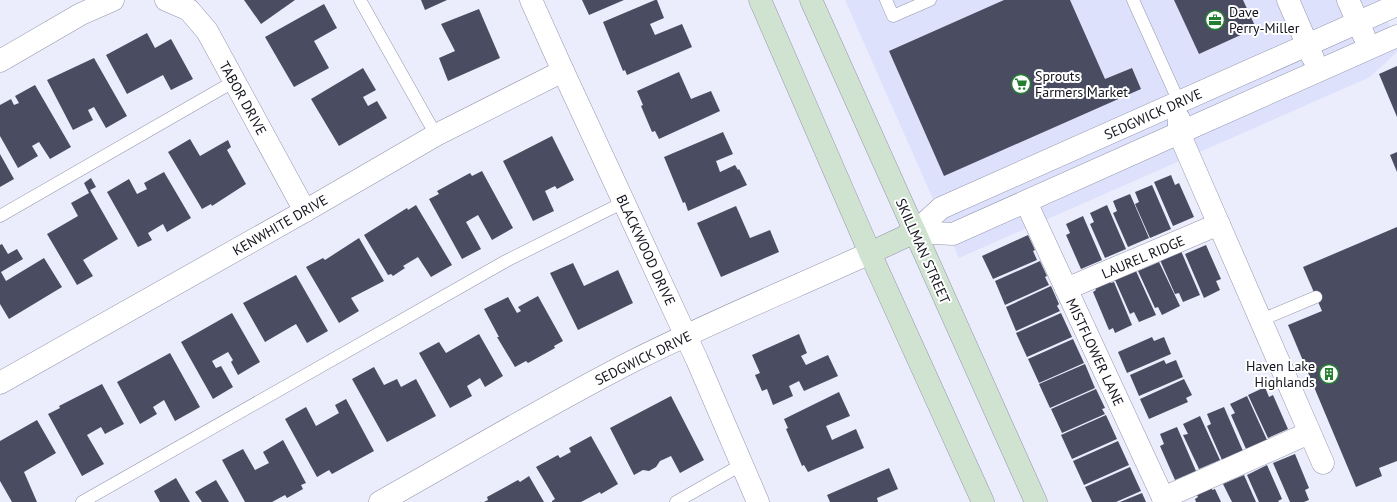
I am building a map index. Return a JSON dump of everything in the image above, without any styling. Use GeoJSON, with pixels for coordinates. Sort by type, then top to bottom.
{"type":"FeatureCollection","features":[{"type":"Feature","properties":{"kind":"main road"},"geometry":{"type":"LineString","coordinates":[[760,0],[870,253],[983,502]]}},
{"type":"Feature","properties":{"kind":"main road","name":"SKILLMAN STREET"},"geometry":{"type":"LineString","coordinates":[[811,0],[1036,502]]}},
{"type":"Feature","properties":{"kind":"main road","name":"SEDGWICK DRIVE"},"geometry":{"type":"LineString","coordinates":[[870,253],[915,232]]}},
{"type":"Feature","properties":{"kind":"street"},"geometry":{"type":"LineString","coordinates":[[0,61],[81,14],[113,0]]}},
{"type":"Feature","properties":{"kind":"street","name":"TABOR DRIVE"},"geometry":{"type":"LineString","coordinates":[[166,0],[189,10],[207,31],[233,82],[304,211]]}},
{"type":"Feature","properties":{"kind":"street","name":"BLACKWOOD DRIVE"},"geometry":{"type":"LineString","coordinates":[[531,0],[686,336],[758,502]]}},
{"type":"Feature","properties":{"kind":"street"},"geometry":{"type":"LineString","coordinates":[[1288,0],[1318,71]]}},
{"type":"Feature","properties":{"kind":"street"},"geometry":{"type":"LineString","coordinates":[[1348,0],[1369,49]]}},
{"type":"Feature","properties":{"kind":"street","name":"SEDGWICK DRIVE"},"geometry":{"type":"LineString","coordinates":[[915,232],[941,208],[1397,5]]}},
{"type":"Feature","properties":{"kind":"street","name":"SEDGWICK DRIVE"},"geometry":{"type":"LineString","coordinates":[[915,232],[953,234],[1397,36]]}},
{"type":"Feature","properties":{"kind":"street","name":"KENWHITE DRIVE"},"geometry":{"type":"LineString","coordinates":[[0,383],[436,135],[563,71]]}},
{"type":"Feature","properties":{"kind":"street"},"geometry":{"type":"LineString","coordinates":[[1179,102],[1179,133],[1322,463]]}},
{"type":"Feature","properties":{"kind":"street","name":"MISTFLOWER LANE"},"geometry":{"type":"LineString","coordinates":[[1026,202],[1164,500]]}},
{"type":"Feature","properties":{"kind":"street","name":"LAUREL RIDGE"},"geometry":{"type":"LineString","coordinates":[[1066,289],[1219,224]]}},
{"type":"Feature","properties":{"kind":"street","name":"SEDGWICK DRIVE"},"geometry":{"type":"LineString","coordinates":[[380,502],[583,387],[686,336],[870,253]]}},
{"type":"Feature","properties":{"kind":"street"},"geometry":{"type":"LineString","coordinates":[[1164,500],[1309,433]]}},
{"type":"Feature","properties":{"kind":"lane"},"geometry":{"type":"LineString","coordinates":[[360,0],[436,135]]}},
{"type":"Feature","properties":{"kind":"lane"},"geometry":{"type":"LineString","coordinates":[[886,0],[893,16],[930,0]]}},
{"type":"Feature","properties":{"kind":"lane"},"geometry":{"type":"LineString","coordinates":[[1133,0],[1179,102]]}},
{"type":"Feature","properties":{"kind":"lane"},"geometry":{"type":"LineString","coordinates":[[0,216],[233,82]]}},
{"type":"Feature","properties":{"kind":"lane"},"geometry":{"type":"LineString","coordinates":[[82,502],[506,261],[624,202]]}},
{"type":"Feature","properties":{"kind":"lane"},"geometry":{"type":"LineString","coordinates":[[1260,320],[1316,296]]}},
{"type":"Feature","properties":{"kind":"lane"},"geometry":{"type":"LineString","coordinates":[[676,502],[741,465]]}},
{"type":"Feature","properties":{"kind":"shaded area"},"geometry":{"type":"Polygon","coordinates":[[[845,0],[1379,0],[1397,44],[1397,52],[1370,77],[959,258],[845,0]]]}},
{"type":"Feature","properties":{"kind":"building"},"geometry":{"type":"Polygon","coordinates":[[[244,0],[295,0],[261,24],[244,0]]]}},
{"type":"Feature","properties":{"kind":"building"},"geometry":{"type":"Polygon","coordinates":[[[421,0],[447,0],[425,10],[421,0]]]}},
{"type":"Feature","properties":{"kind":"building"},"geometry":{"type":"Polygon","coordinates":[[[582,0],[624,0],[589,15],[582,0]]]}},
{"type":"Feature","properties":{"kind":"building"},"geometry":{"type":"Polygon","coordinates":[[[657,0],[664,18],[650,24],[655,35],[682,24],[692,47],[627,75],[625,70],[623,71],[603,22],[657,0]]]}},
{"type":"Feature","properties":{"kind":"building","name":"Sprouts Farmers Market"},"geometry":{"type":"Polygon","coordinates":[[[1004,0],[1070,0],[1105,79],[1132,68],[1141,89],[944,176],[889,51],[1004,0]]]}},
{"type":"Feature","properties":{"kind":"building"},"geometry":{"type":"Polygon","coordinates":[[[1174,0],[1243,0],[1256,28],[1199,54],[1174,0]]]}},
{"type":"Feature","properties":{"kind":"building"},"geometry":{"type":"Polygon","coordinates":[[[324,4],[337,28],[314,41],[329,68],[294,87],[265,37],[324,4]]]}},
{"type":"Feature","properties":{"kind":"building"},"geometry":{"type":"Polygon","coordinates":[[[479,9],[500,58],[448,81],[439,58],[455,51],[441,24],[479,9]]]}},
{"type":"Feature","properties":{"kind":"building"},"geometry":{"type":"Polygon","coordinates":[[[147,33],[155,48],[171,39],[193,79],[171,90],[163,75],[127,94],[106,55],[147,33]]]}},
{"type":"Feature","properties":{"kind":"building"},"geometry":{"type":"Polygon","coordinates":[[[94,58],[127,116],[106,128],[94,107],[88,110],[93,120],[73,130],[47,80],[94,58]]]}},
{"type":"Feature","properties":{"kind":"building"},"geometry":{"type":"Polygon","coordinates":[[[1397,66],[1397,117],[1379,74],[1397,66]]]}},
{"type":"Feature","properties":{"kind":"building"},"geometry":{"type":"Polygon","coordinates":[[[363,68],[376,90],[363,97],[368,106],[377,101],[387,118],[339,146],[311,99],[363,68]]]}},
{"type":"Feature","properties":{"kind":"building"},"geometry":{"type":"Polygon","coordinates":[[[679,72],[691,99],[711,91],[720,111],[659,139],[655,131],[652,132],[641,106],[643,105],[637,91],[679,72]]]}},
{"type":"Feature","properties":{"kind":"building"},"geometry":{"type":"Polygon","coordinates":[[[35,85],[71,147],[50,159],[39,142],[32,146],[38,156],[18,168],[0,136],[0,105],[11,99],[14,105],[19,103],[15,96],[35,85]]]}},
{"type":"Feature","properties":{"kind":"building"},"geometry":{"type":"Polygon","coordinates":[[[723,132],[733,154],[716,161],[720,172],[735,165],[738,170],[739,169],[747,185],[688,211],[685,202],[683,203],[664,157],[723,132]]]}},
{"type":"Feature","properties":{"kind":"building"},"geometry":{"type":"Polygon","coordinates":[[[552,136],[574,180],[557,189],[555,186],[545,191],[554,211],[533,221],[503,161],[552,136]]]}},
{"type":"Feature","properties":{"kind":"building"},"geometry":{"type":"Polygon","coordinates":[[[190,139],[200,156],[228,140],[231,147],[227,150],[246,184],[212,206],[211,204],[202,209],[168,152],[190,139]]]}},
{"type":"Feature","properties":{"kind":"building"},"geometry":{"type":"Polygon","coordinates":[[[1397,152],[1397,172],[1390,155],[1397,152]]]}},
{"type":"Feature","properties":{"kind":"building"},"geometry":{"type":"Polygon","coordinates":[[[0,154],[14,179],[0,187],[0,154]]]}},
{"type":"Feature","properties":{"kind":"building"},"geometry":{"type":"Polygon","coordinates":[[[482,171],[513,228],[492,240],[478,215],[466,222],[481,249],[462,259],[429,199],[439,194],[437,191],[470,173],[472,176],[482,171]]]}},
{"type":"Feature","properties":{"kind":"building"},"geometry":{"type":"Polygon","coordinates":[[[164,172],[191,218],[167,232],[163,224],[148,233],[152,240],[138,247],[107,192],[129,179],[137,194],[147,189],[144,183],[164,172]]]}},
{"type":"Feature","properties":{"kind":"building"},"geometry":{"type":"Polygon","coordinates":[[[1171,175],[1175,185],[1179,183],[1194,217],[1173,226],[1154,182],[1171,175]]]}},
{"type":"Feature","properties":{"kind":"building"},"geometry":{"type":"Polygon","coordinates":[[[91,178],[96,187],[90,190],[118,239],[83,260],[93,276],[77,285],[47,234],[78,216],[71,203],[89,193],[84,183],[91,178]]]}},
{"type":"Feature","properties":{"kind":"building"},"geometry":{"type":"Polygon","coordinates":[[[1152,185],[1171,229],[1150,238],[1135,204],[1139,202],[1135,192],[1152,185]]]}},
{"type":"Feature","properties":{"kind":"building"},"geometry":{"type":"Polygon","coordinates":[[[1130,194],[1149,238],[1128,247],[1113,213],[1117,211],[1113,201],[1130,194]]]}},
{"type":"Feature","properties":{"kind":"building"},"geometry":{"type":"Polygon","coordinates":[[[416,205],[452,265],[431,277],[418,257],[403,266],[405,268],[393,276],[391,274],[388,275],[364,235],[407,208],[408,210],[416,205]]]}},
{"type":"Feature","properties":{"kind":"building"},"geometry":{"type":"Polygon","coordinates":[[[1107,205],[1126,249],[1105,258],[1090,224],[1094,222],[1090,213],[1107,205]]]}},
{"type":"Feature","properties":{"kind":"building"},"geometry":{"type":"Polygon","coordinates":[[[736,206],[750,238],[770,230],[779,252],[721,277],[697,223],[736,206]]]}},
{"type":"Feature","properties":{"kind":"building"},"geometry":{"type":"Polygon","coordinates":[[[1083,216],[1102,260],[1081,269],[1066,235],[1070,233],[1066,224],[1083,216]]]}},
{"type":"Feature","properties":{"kind":"building"},"geometry":{"type":"Polygon","coordinates":[[[1397,227],[1397,461],[1379,468],[1382,476],[1356,487],[1288,325],[1322,311],[1303,267],[1397,227]]]}},
{"type":"Feature","properties":{"kind":"building"},"geometry":{"type":"Polygon","coordinates":[[[1028,235],[1035,250],[1033,251],[1037,260],[993,279],[982,256],[1028,235]]]}},
{"type":"Feature","properties":{"kind":"building"},"geometry":{"type":"Polygon","coordinates":[[[359,238],[384,281],[351,298],[359,311],[339,323],[306,267],[323,258],[325,260],[359,238]]]}},
{"type":"Feature","properties":{"kind":"building"},"geometry":{"type":"Polygon","coordinates":[[[2,244],[8,254],[17,249],[23,259],[1,272],[6,281],[44,258],[62,287],[9,319],[0,304],[0,245],[2,244]]]}},
{"type":"Feature","properties":{"kind":"building"},"geometry":{"type":"Polygon","coordinates":[[[1206,245],[1221,279],[1216,281],[1220,290],[1204,298],[1185,254],[1206,245]]]}},
{"type":"Feature","properties":{"kind":"building"},"geometry":{"type":"Polygon","coordinates":[[[1181,251],[1200,295],[1183,302],[1179,293],[1175,294],[1160,260],[1181,251]]]}},
{"type":"Feature","properties":{"kind":"building"},"geometry":{"type":"Polygon","coordinates":[[[1040,261],[1047,276],[1045,277],[1049,285],[1005,305],[995,281],[1040,261]]]}},
{"type":"Feature","properties":{"kind":"building"},"geometry":{"type":"Polygon","coordinates":[[[1159,262],[1180,306],[1162,315],[1158,307],[1155,308],[1138,271],[1159,262]]]}},
{"type":"Feature","properties":{"kind":"building"},"geometry":{"type":"Polygon","coordinates":[[[573,263],[584,286],[618,270],[633,303],[578,330],[550,273],[573,263]]]}},
{"type":"Feature","properties":{"kind":"building"},"geometry":{"type":"Polygon","coordinates":[[[1136,271],[1156,315],[1139,322],[1134,312],[1130,314],[1115,280],[1136,271]]]}},
{"type":"Feature","properties":{"kind":"building"},"geometry":{"type":"Polygon","coordinates":[[[296,275],[328,331],[307,343],[296,324],[265,342],[243,303],[296,275]]]}},
{"type":"Feature","properties":{"kind":"building"},"geometry":{"type":"Polygon","coordinates":[[[1110,281],[1111,283],[1114,282],[1132,325],[1115,333],[1113,328],[1109,330],[1093,292],[1096,290],[1094,287],[1110,281]]]}},
{"type":"Feature","properties":{"kind":"building"},"geometry":{"type":"Polygon","coordinates":[[[1051,286],[1059,304],[1057,306],[1060,311],[1016,331],[1006,307],[1051,286]]]}},
{"type":"Feature","properties":{"kind":"building"},"geometry":{"type":"Polygon","coordinates":[[[538,296],[563,341],[554,346],[555,348],[528,363],[526,361],[515,367],[497,337],[499,337],[484,309],[508,297],[517,313],[521,311],[518,307],[538,296]]]}},
{"type":"Feature","properties":{"kind":"building"},"geometry":{"type":"Polygon","coordinates":[[[232,313],[260,362],[238,375],[231,362],[233,360],[228,352],[212,361],[216,368],[221,366],[233,387],[213,399],[181,342],[232,313]]]}},
{"type":"Feature","properties":{"kind":"building"},"geometry":{"type":"Polygon","coordinates":[[[1061,313],[1072,337],[1027,357],[1016,333],[1061,313]]]}},
{"type":"Feature","properties":{"kind":"building"},"geometry":{"type":"Polygon","coordinates":[[[479,334],[503,376],[485,387],[480,378],[467,386],[472,396],[450,408],[419,353],[439,342],[446,353],[479,334]]]}},
{"type":"Feature","properties":{"kind":"building"},"geometry":{"type":"Polygon","coordinates":[[[799,334],[807,353],[801,356],[806,365],[828,355],[838,376],[804,391],[799,381],[789,386],[793,396],[773,405],[767,389],[762,391],[755,375],[760,373],[752,355],[799,334]]]}},
{"type":"Feature","properties":{"kind":"building"},"geometry":{"type":"Polygon","coordinates":[[[1152,337],[1154,341],[1164,337],[1171,354],[1127,373],[1118,352],[1152,337]]]}},
{"type":"Feature","properties":{"kind":"building"},"geometry":{"type":"Polygon","coordinates":[[[1073,339],[1084,363],[1039,383],[1028,359],[1073,339]]]}},
{"type":"Feature","properties":{"kind":"building"},"geometry":{"type":"Polygon","coordinates":[[[170,353],[200,407],[175,421],[164,400],[153,407],[157,414],[140,424],[117,382],[170,353]]]}},
{"type":"Feature","properties":{"kind":"building"},"geometry":{"type":"Polygon","coordinates":[[[1164,360],[1166,364],[1176,360],[1183,377],[1139,396],[1130,375],[1164,360]]]}},
{"type":"Feature","properties":{"kind":"building"},"geometry":{"type":"Polygon","coordinates":[[[1085,364],[1095,388],[1050,408],[1039,384],[1085,364]]]}},
{"type":"Feature","properties":{"kind":"building"},"geometry":{"type":"Polygon","coordinates":[[[374,367],[384,385],[397,379],[401,387],[416,379],[436,416],[387,442],[352,379],[374,367]]]}},
{"type":"Feature","properties":{"kind":"building"},"geometry":{"type":"Polygon","coordinates":[[[1184,379],[1192,395],[1186,398],[1188,402],[1149,419],[1140,399],[1184,379]]]}},
{"type":"Feature","properties":{"kind":"building"},"geometry":{"type":"Polygon","coordinates":[[[102,384],[124,424],[105,434],[101,427],[87,435],[104,464],[82,476],[48,414],[60,408],[59,406],[102,384]]]}},
{"type":"Feature","properties":{"kind":"building"},"geometry":{"type":"Polygon","coordinates":[[[1265,387],[1269,397],[1273,395],[1288,429],[1268,438],[1248,395],[1265,387]]]}},
{"type":"Feature","properties":{"kind":"building"},"geometry":{"type":"Polygon","coordinates":[[[1096,389],[1105,408],[1102,409],[1105,414],[1062,433],[1051,409],[1096,389]]]}},
{"type":"Feature","properties":{"kind":"building"},"geometry":{"type":"Polygon","coordinates":[[[839,392],[850,416],[826,426],[832,440],[856,429],[864,448],[808,472],[804,465],[802,466],[786,429],[788,428],[784,419],[839,392]]]}},
{"type":"Feature","properties":{"kind":"building"},"geometry":{"type":"Polygon","coordinates":[[[671,396],[704,460],[680,473],[671,456],[660,461],[656,467],[649,471],[643,470],[634,475],[610,428],[671,396]]]}},
{"type":"Feature","properties":{"kind":"building"},"geometry":{"type":"Polygon","coordinates":[[[1247,396],[1267,440],[1246,449],[1231,415],[1235,413],[1230,404],[1247,396]]]}},
{"type":"Feature","properties":{"kind":"building"},"geometry":{"type":"Polygon","coordinates":[[[346,399],[374,451],[332,474],[329,470],[317,477],[285,419],[306,407],[316,426],[339,413],[335,405],[346,399]]]}},
{"type":"Feature","properties":{"kind":"building"},"geometry":{"type":"Polygon","coordinates":[[[1224,407],[1243,451],[1222,460],[1207,426],[1211,424],[1207,414],[1224,407]]]}},
{"type":"Feature","properties":{"kind":"building"},"geometry":{"type":"Polygon","coordinates":[[[1106,415],[1117,439],[1072,459],[1061,435],[1106,415]]]}},
{"type":"Feature","properties":{"kind":"building"},"geometry":{"type":"Polygon","coordinates":[[[1200,416],[1220,460],[1199,469],[1183,435],[1188,434],[1183,424],[1200,416]]]}},
{"type":"Feature","properties":{"kind":"building"},"geometry":{"type":"Polygon","coordinates":[[[37,420],[56,453],[24,472],[37,502],[12,502],[0,481],[0,441],[37,420]]]}},
{"type":"Feature","properties":{"kind":"building"},"geometry":{"type":"Polygon","coordinates":[[[1177,427],[1196,471],[1175,480],[1160,446],[1164,444],[1160,434],[1177,427]]]}},
{"type":"Feature","properties":{"kind":"building"},"geometry":{"type":"Polygon","coordinates":[[[591,436],[618,484],[601,494],[600,492],[581,502],[552,502],[555,499],[536,467],[558,455],[560,458],[571,452],[569,448],[591,436]]]}},
{"type":"Feature","properties":{"kind":"building"},"geometry":{"type":"Polygon","coordinates":[[[283,440],[306,483],[301,485],[303,489],[287,498],[285,495],[272,502],[245,502],[222,460],[243,449],[255,470],[269,463],[263,452],[283,440]]]}},
{"type":"Feature","properties":{"kind":"building"},"geometry":{"type":"Polygon","coordinates":[[[1118,441],[1129,465],[1084,485],[1073,461],[1118,441]]]}},
{"type":"Feature","properties":{"kind":"building"},"geometry":{"type":"Polygon","coordinates":[[[1295,454],[1309,488],[1305,490],[1309,500],[1304,502],[1290,502],[1273,463],[1295,454]]]}},
{"type":"Feature","properties":{"kind":"building"},"geometry":{"type":"Polygon","coordinates":[[[1267,465],[1282,499],[1278,501],[1279,502],[1259,502],[1247,475],[1267,465]]]}},
{"type":"Feature","properties":{"kind":"building"},"geometry":{"type":"Polygon","coordinates":[[[1130,467],[1141,491],[1116,502],[1092,502],[1085,487],[1130,467]]]}},
{"type":"Feature","properties":{"kind":"building"},"geometry":{"type":"Polygon","coordinates":[[[889,468],[898,489],[877,498],[878,502],[830,502],[827,495],[889,468]]]}},
{"type":"Feature","properties":{"kind":"building"},"geometry":{"type":"Polygon","coordinates":[[[1244,475],[1256,502],[1232,502],[1223,484],[1244,475]]]}},
{"type":"Feature","properties":{"kind":"building"},"geometry":{"type":"Polygon","coordinates":[[[529,476],[544,502],[484,502],[488,500],[487,497],[518,480],[520,482],[529,476]]]}},
{"type":"Feature","properties":{"kind":"building"},"geometry":{"type":"Polygon","coordinates":[[[176,478],[190,502],[160,502],[154,491],[176,478]]]}},
{"type":"Feature","properties":{"kind":"building"},"geometry":{"type":"Polygon","coordinates":[[[216,480],[229,502],[202,502],[195,492],[216,480]]]}},
{"type":"Feature","properties":{"kind":"building"},"geometry":{"type":"Polygon","coordinates":[[[1212,488],[1212,490],[1215,489],[1221,502],[1196,502],[1195,499],[1198,497],[1197,495],[1212,488]]]}},
{"type":"Feature","properties":{"kind":"building"},"geometry":{"type":"Polygon","coordinates":[[[1142,493],[1146,502],[1120,502],[1142,493]]]}},
{"type":"Feature","properties":{"kind":"place","name":"Dave Perry-Miller"},"geometry":{"type":"Point","coordinates":[1215,20]}},
{"type":"Feature","properties":{"kind":"place","name":"Sprouts Farmers Market"},"geometry":{"type":"Point","coordinates":[1021,84]}},
{"type":"Feature","properties":{"kind":"place","name":"Haven Lake Highlands"},"geometry":{"type":"Point","coordinates":[1329,374]}}]}
